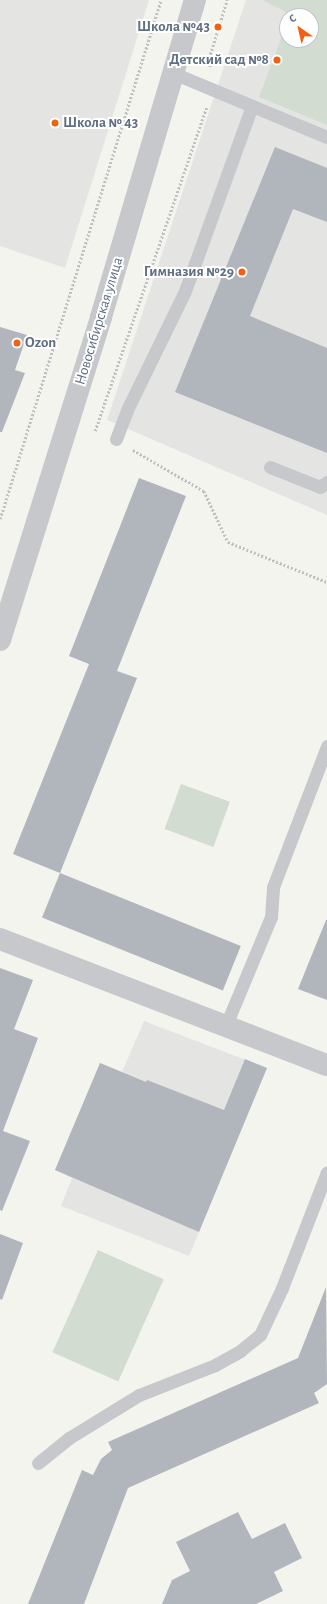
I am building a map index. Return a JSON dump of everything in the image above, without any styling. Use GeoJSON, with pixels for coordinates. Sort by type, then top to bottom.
{"type":"FeatureCollection","features":[{"type":"Feature","properties":{"kind":"street","name":"Новосибирская улица"},"geometry":{"type":"LineString","coordinates":[[0,640],[101,317],[195,0]]}},
{"type":"Feature","properties":{"kind":"street"},"geometry":{"type":"LineString","coordinates":[[0,939],[327,1065]]}},
{"type":"Feature","properties":{"kind":"lane"},"geometry":{"type":"LineString","coordinates":[[173,73],[327,137]]}},
{"type":"Feature","properties":{"kind":"lane"},"geometry":{"type":"LineString","coordinates":[[116,439],[127,410],[186,291],[252,106]]}},
{"type":"Feature","properties":{"kind":"lane"},"geometry":{"type":"LineString","coordinates":[[270,467],[320,487],[327,482]]}},
{"type":"Feature","properties":{"kind":"lane"},"geometry":{"type":"LineString","coordinates":[[226,1025],[271,917],[272,887],[327,746]]}},
{"type":"Feature","properties":{"kind":"lane"},"geometry":{"type":"LineString","coordinates":[[38,1463],[69,1438],[139,1395],[215,1366],[240,1351],[260,1335],[282,1288],[327,1172]]}},
{"type":"Feature","properties":{"kind":"path"},"geometry":{"type":"LineString","coordinates":[[0,519],[161,0]]}},
{"type":"Feature","properties":{"kind":"path"},"geometry":{"type":"LineString","coordinates":[[94,431],[212,89],[209,58],[227,0]]}},
{"type":"Feature","properties":{"kind":"path"},"geometry":{"type":"LineString","coordinates":[[116,439],[204,491],[228,542],[327,582]]}},
{"type":"Feature","properties":{"kind":"shaded area","name":"Школа № 43"},"geometry":{"type":"Polygon","coordinates":[[[0,0],[149,0],[65,268],[0,246],[0,0]]]}},
{"type":"Feature","properties":{"kind":"shaded area","name":"Гимназия №29"},"geometry":{"type":"Polygon","coordinates":[[[246,0],[327,0],[327,515],[107,420],[246,0]]]}},
{"type":"Feature","properties":{"kind":"shaded area"},"geometry":{"type":"Polygon","coordinates":[[[262,0],[327,0],[327,125],[259,97],[279,44],[279,48],[319,48],[319,8],[279,8],[262,0]]]}},
{"type":"Feature","properties":{"kind":"shaded area"},"geometry":{"type":"Polygon","coordinates":[[[181,784],[230,802],[213,847],[165,829],[181,784]]]}},
{"type":"Feature","properties":{"kind":"shaded area"},"geometry":{"type":"Polygon","coordinates":[[[144,1021],[267,1068],[189,1256],[61,1206],[72,1178],[55,1170],[100,1063],[122,1072],[144,1021]]]}},
{"type":"Feature","properties":{"kind":"shaded area"},"geometry":{"type":"Polygon","coordinates":[[[98,1250],[164,1279],[118,1382],[52,1352],[98,1250]]]}},
{"type":"Feature","properties":{"kind":"building"},"geometry":{"type":"Polygon","coordinates":[[[275,147],[327,168],[327,222],[293,209],[250,316],[327,348],[327,453],[175,392],[275,147]]]}},
{"type":"Feature","properties":{"kind":"building"},"geometry":{"type":"Polygon","coordinates":[[[0,327],[27,335],[15,370],[25,373],[2,432],[0,432],[0,327]]]}},
{"type":"Feature","properties":{"kind":"building"},"geometry":{"type":"Polygon","coordinates":[[[139,478],[186,496],[117,671],[137,678],[60,873],[13,854],[89,664],[69,656],[139,478]]]}},
{"type":"Feature","properties":{"kind":"building"},"geometry":{"type":"Polygon","coordinates":[[[60,873],[241,946],[223,991],[42,918],[60,873]]]}},
{"type":"Feature","properties":{"kind":"building"},"geometry":{"type":"Polygon","coordinates":[[[327,920],[327,1000],[298,989],[327,920]]]}},
{"type":"Feature","properties":{"kind":"building"},"geometry":{"type":"Polygon","coordinates":[[[0,968],[33,980],[14,1029],[38,1038],[3,1131],[30,1141],[2,1211],[0,1210],[0,968]]]}},
{"type":"Feature","properties":{"kind":"building"},"geometry":{"type":"Polygon","coordinates":[[[245,1059],[267,1068],[199,1232],[55,1170],[100,1063],[146,1082],[147,1080],[224,1110],[245,1059]]]}},
{"type":"Feature","properties":{"kind":"building"},"geometry":{"type":"Polygon","coordinates":[[[0,1234],[23,1243],[2,1300],[0,1299],[0,1234]]]}},
{"type":"Feature","properties":{"kind":"building"},"geometry":{"type":"Polygon","coordinates":[[[326,1287],[327,1384],[314,1393],[319,1403],[128,1488],[84,1604],[28,1604],[82,1470],[93,1475],[101,1459],[112,1450],[108,1442],[298,1358],[326,1287]]]}},
{"type":"Feature","properties":{"kind":"building"},"geometry":{"type":"Polygon","coordinates":[[[238,1512],[252,1539],[285,1523],[302,1558],[274,1572],[283,1591],[256,1604],[162,1604],[172,1580],[190,1571],[176,1542],[238,1512]]]}},
{"type":"Feature","properties":{"kind":"place","name":"Школа №43"},"geometry":{"type":"Point","coordinates":[218,27]}},
{"type":"Feature","properties":{"kind":"place","name":"Детский сад №8"},"geometry":{"type":"Point","coordinates":[277,60]}},
{"type":"Feature","properties":{"kind":"place","name":"Школа № 43"},"geometry":{"type":"Point","coordinates":[55,123]}},
{"type":"Feature","properties":{"kind":"place","name":"Гимназия №29"},"geometry":{"type":"Point","coordinates":[242,272]}},
{"type":"Feature","properties":{"kind":"place","name":"Ozon"},"geometry":{"type":"Point","coordinates":[17,343]}}]}
